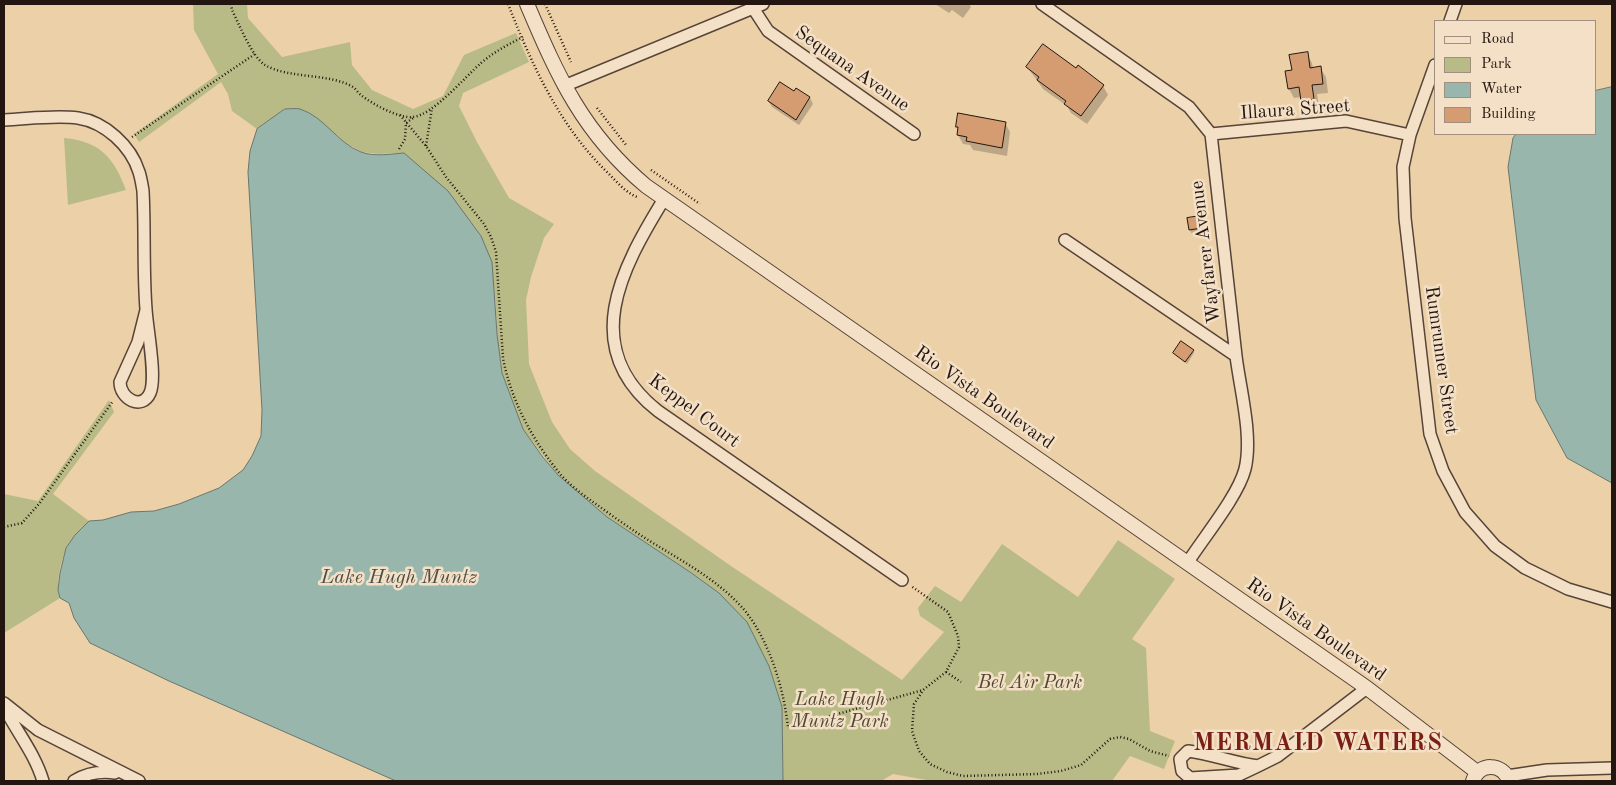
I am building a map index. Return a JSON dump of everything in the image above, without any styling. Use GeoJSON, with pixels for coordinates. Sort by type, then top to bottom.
{"type":"FeatureCollection","features":[{"type":"Feature","properties":{"kind":"street","name":"Rio Vista Boulevard"},"geometry":{"type":"LineString","coordinates":[[527,4],[564,86],[595,134],[625,168],[664,199],[1368,688],[1475,777]]}},
{"type":"Feature","properties":{"kind":"street"},"geometry":{"type":"LineString","coordinates":[[1042,4],[1189,107],[1210,134]]}},
{"type":"Feature","properties":{"kind":"street"},"geometry":{"type":"LineString","coordinates":[[1450,20],[1456,4]]}},
{"type":"Feature","properties":{"kind":"street"},"geometry":{"type":"LineString","coordinates":[[564,86],[758,6]]}},
{"type":"Feature","properties":{"kind":"street","name":"Sequana Avenue"},"geometry":{"type":"LineString","coordinates":[[758,6],[768,31],[914,134]]}},
{"type":"Feature","properties":{"kind":"street","name":"Rumrunner Street"},"geometry":{"type":"LineString","coordinates":[[1434,68],[1410,135],[1403,167],[1405,218],[1430,434],[1443,471],[1465,512],[1495,546],[1525,568],[1551,581],[1568,589],[1612,602]]}},
{"type":"Feature","properties":{"kind":"street"},"geometry":{"type":"LineString","coordinates":[[4,120],[79,118],[96,124],[110,132],[132,155],[139,172],[143,191],[146,310],[152,384],[150,394],[144,400],[137,402],[125,396],[120,389],[120,382],[141,332],[146,310]]}},
{"type":"Feature","properties":{"kind":"street","name":"Illaura Street"},"geometry":{"type":"LineString","coordinates":[[1210,134],[1346,120],[1410,135]]}},
{"type":"Feature","properties":{"kind":"street","name":"Wayfarer Avenue"},"geometry":{"type":"LineString","coordinates":[[1188,562],[1234,494],[1245,469],[1247,453],[1247,432],[1236,356],[1210,134]]}},
{"type":"Feature","properties":{"kind":"street","name":"Keppel Court"},"geometry":{"type":"LineString","coordinates":[[664,199],[633,256],[614,306],[612,323],[617,356],[624,374],[632,387],[658,412],[902,580]]}},
{"type":"Feature","properties":{"kind":"street"},"geometry":{"type":"LineString","coordinates":[[1065,240],[1236,356]]}},
{"type":"Feature","properties":{"kind":"street"},"geometry":{"type":"LineString","coordinates":[[1258,766],[1241,764],[1203,753],[1188,752],[1180,759],[1182,771],[1190,778],[1239,775],[1258,766],[1278,756],[1368,688]]}},
{"type":"Feature","properties":{"kind":"street"},"geometry":{"type":"LineString","coordinates":[[4,703],[38,730],[139,781]]}},
{"type":"Feature","properties":{"kind":"street"},"geometry":{"type":"LineString","coordinates":[[4,708],[29,748],[43,781]]}},
{"type":"Feature","properties":{"kind":"street"},"geometry":{"type":"LineString","coordinates":[[1475,777],[1482,769],[1495,767],[1502,770],[1508,778],[1547,770],[1612,768]]}},
{"type":"Feature","properties":{"kind":"street"},"geometry":{"type":"LineString","coordinates":[[74,781],[90,774],[102,772],[124,774]]}},
{"type":"Feature","properties":{"kind":"path"},"geometry":{"type":"LineString","coordinates":[[231,4],[232,10],[255,54],[264,65],[290,73],[331,80],[353,87],[362,96],[400,116],[426,146],[446,177],[473,210],[491,237],[496,252],[505,366],[512,390],[529,432],[562,476],[582,494],[648,540],[695,568],[745,611],[756,626],[777,674],[786,706],[788,728]]}},
{"type":"Feature","properties":{"kind":"path"},"geometry":{"type":"LineString","coordinates":[[545,4],[571,62]]}},
{"type":"Feature","properties":{"kind":"path"},"geometry":{"type":"LineString","coordinates":[[399,149],[405,139],[406,123],[432,108],[498,50],[522,37]]}},
{"type":"Feature","properties":{"kind":"path"},"geometry":{"type":"LineString","coordinates":[[123,144],[255,54]]}},
{"type":"Feature","properties":{"kind":"path"},"geometry":{"type":"LineString","coordinates":[[595,106],[630,150]]}},
{"type":"Feature","properties":{"kind":"path"},"geometry":{"type":"LineString","coordinates":[[426,146],[432,108]]}},
{"type":"Feature","properties":{"kind":"path"},"geometry":{"type":"LineString","coordinates":[[400,116],[414,117]]}},
{"type":"Feature","properties":{"kind":"path"},"geometry":{"type":"LineString","coordinates":[[650,170],[700,204]]}},
{"type":"Feature","properties":{"kind":"path"},"geometry":{"type":"LineString","coordinates":[[4,527],[22,523],[39,504],[120,389]]}},
{"type":"Feature","properties":{"kind":"path"},"geometry":{"type":"LineString","coordinates":[[902,580],[948,612],[958,636],[959,647],[946,672],[923,690],[914,704],[912,731],[919,751],[930,764],[947,772],[963,776],[1037,774],[1061,771],[1081,765],[1110,739],[1120,737],[1129,739],[1150,751],[1180,759]]}},
{"type":"Feature","properties":{"kind":"path"},"geometry":{"type":"LineString","coordinates":[[946,672],[961,682]]}},
{"type":"Feature","properties":{"kind":"path"},"geometry":{"type":"LineString","coordinates":[[783,731],[923,690]]}},
{"type":"Feature","properties":{"kind":"path"},"geometry":{"type":"LineString","coordinates":[[963,776],[963,781]]}},
{"type":"Feature","properties":{"kind":"green space"},"geometry":{"type":"Polygon","coordinates":[[[193,4],[247,4],[248,18],[282,57],[350,42],[352,65],[372,90],[413,109],[443,96],[464,55],[516,33],[529,62],[463,93],[459,106],[509,198],[554,224],[544,238],[531,277],[526,300],[529,364],[552,422],[570,449],[595,471],[731,566],[902,680],[944,632],[920,616],[918,608],[935,586],[961,602],[1002,544],[1078,597],[1118,540],[1175,579],[1132,639],[1146,648],[1150,731],[1175,741],[1164,769],[1130,756],[1112,781],[932,781],[893,774],[881,781],[783,781],[782,707],[719,593],[607,517],[558,475],[523,429],[502,373],[495,295],[481,236],[470,221],[404,153],[378,154],[362,152],[345,143],[334,133],[285,109],[257,129],[232,111],[228,94],[221,82],[139,142],[134,134],[218,74],[194,30],[193,4]]]}},
{"type":"Feature","properties":{"kind":"green space"},"geometry":{"type":"Polygon","coordinates":[[[64,138],[87,143],[104,153],[111,160],[126,190],[68,205],[64,138]]]}},
{"type":"Feature","properties":{"kind":"green space"},"geometry":{"type":"Polygon","coordinates":[[[109,400],[114,412],[53,494],[89,521],[75,535],[66,549],[58,582],[60,598],[4,633],[4,494],[38,501],[109,400]]]}},
{"type":"Feature","properties":{"kind":"water"},"geometry":{"type":"Polygon","coordinates":[[[1612,87],[1612,483],[1567,458],[1536,400],[1508,167],[1513,138],[1515,135],[1596,135],[1596,91],[1612,87]]]}},
{"type":"Feature","properties":{"kind":"water","name":"Lake Hugh Muntz"},"geometry":{"type":"Polygon","coordinates":[[[285,109],[298,109],[309,113],[345,143],[366,154],[404,153],[448,191],[481,236],[492,262],[502,373],[523,429],[558,475],[607,517],[719,593],[747,622],[769,666],[782,707],[783,781],[396,781],[169,681],[90,643],[74,618],[69,603],[60,598],[58,590],[66,548],[75,535],[89,521],[103,520],[131,512],[154,511],[179,504],[219,488],[243,470],[261,436],[262,410],[248,172],[250,151],[257,129],[285,109]]]}},
{"type":"Feature","properties":{"kind":"building"},"geometry":{"type":"Polygon","coordinates":[[[1043,44],[1076,68],[1078,65],[1104,85],[1081,116],[1064,104],[1066,101],[1037,80],[1039,77],[1026,67],[1043,44]]]}},
{"type":"Feature","properties":{"kind":"building"},"geometry":{"type":"Polygon","coordinates":[[[1308,52],[1310,68],[1321,66],[1323,84],[1312,85],[1314,99],[1301,101],[1299,87],[1288,89],[1285,71],[1292,70],[1289,55],[1308,52]]]}},
{"type":"Feature","properties":{"kind":"building"},"geometry":{"type":"Polygon","coordinates":[[[780,82],[794,91],[796,88],[810,97],[796,120],[768,101],[780,82]]]}},
{"type":"Feature","properties":{"kind":"building"},"geometry":{"type":"Polygon","coordinates":[[[958,113],[1006,122],[1002,148],[966,141],[967,137],[957,135],[958,113]]]}},
{"type":"Feature","properties":{"kind":"building"},"geometry":{"type":"Polygon","coordinates":[[[1200,216],[1202,228],[1189,230],[1187,218],[1200,216]]]}},
{"type":"Feature","properties":{"kind":"building"},"geometry":{"type":"Polygon","coordinates":[[[1181,341],[1194,350],[1185,362],[1173,353],[1181,341]]]}},
{"type":"Feature","properties":{"kind":"district","name":"MERMAID WATERS"},"geometry":{"type":"Point","coordinates":[1318,744]}},
{"type":"Feature","properties":{"kind":"park label","name":"Bel Air Park"},"geometry":{"type":"Point","coordinates":[1030,683]}},
{"type":"Feature","properties":{"kind":"park label","name":"Lake Hugh Muntz Park"},"geometry":{"type":"Point","coordinates":[840,711]}}]}
